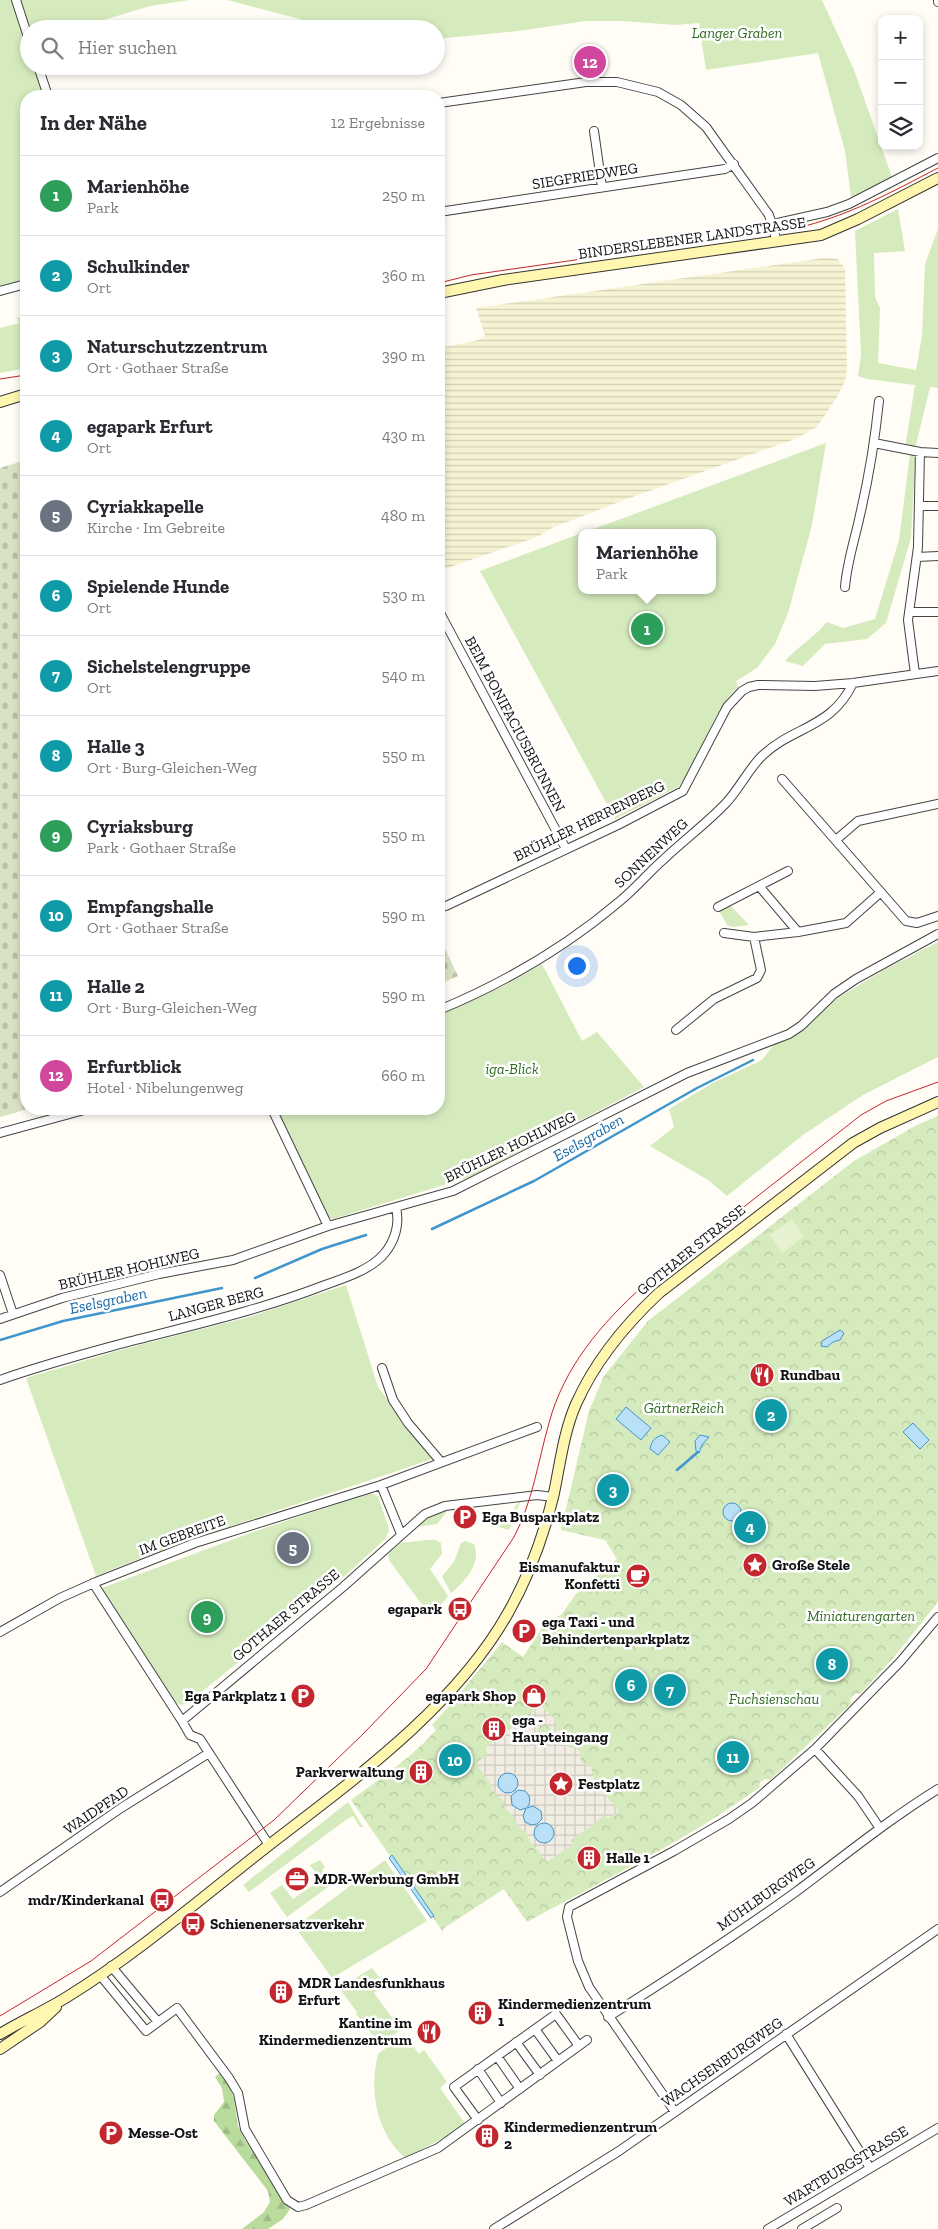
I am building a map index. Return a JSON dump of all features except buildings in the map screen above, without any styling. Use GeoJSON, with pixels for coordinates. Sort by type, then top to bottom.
{"type":"FeatureCollection","features":[{"type":"Feature","properties":{"kind":"main road","name":"BINDERSLEBENER LANDSTRASSE"},"geometry":{"type":"LineString","coordinates":[[445,292],[503,280],[821,235],[858,220],[938,178]]}},
{"type":"Feature","properties":{"kind":"main road"},"geometry":{"type":"LineString","coordinates":[[0,402],[20,396]]}},
{"type":"Feature","properties":{"kind":"main road","name":"GOTHAER STRASSE"},"geometry":{"type":"LineString","coordinates":[[0,2034],[66,1998],[111,1966],[269,1846],[390,1749],[439,1703],[480,1654],[506,1616],[524,1581],[542,1536],[576,1404],[608,1351],[633,1318],[659,1293],[836,1155],[880,1128],[938,1102]]}},
{"type":"Feature","properties":{"kind":"main road","name":"GOTHAER STRASSE"},"geometry":{"type":"LineString","coordinates":[[0,2050],[40,2022],[66,1998]]}},
{"type":"Feature","properties":{"kind":"street"},"geometry":{"type":"LineString","coordinates":[[16,0],[22,20]]}},
{"type":"Feature","properties":{"kind":"street"},"geometry":{"type":"LineString","coordinates":[[41,75],[46,90]]}},
{"type":"Feature","properties":{"kind":"street"},"geometry":{"type":"LineString","coordinates":[[445,102],[580,82],[626,83],[648,89],[681,104],[706,127],[769,215],[777,242]]}},
{"type":"Feature","properties":{"kind":"street"},"geometry":{"type":"LineString","coordinates":[[594,131],[602,187]]}},
{"type":"Feature","properties":{"kind":"street"},"geometry":{"type":"LineString","coordinates":[[773,224],[827,212],[852,202],[938,158]]}},
{"type":"Feature","properties":{"kind":"street","name":"SIEGFRIEDWEG"},"geometry":{"type":"LineString","coordinates":[[445,211],[725,170],[734,164]]}},
{"type":"Feature","properties":{"kind":"street"},"geometry":{"type":"LineString","coordinates":[[0,291],[20,286]]}},
{"type":"Feature","properties":{"kind":"street"},"geometry":{"type":"LineString","coordinates":[[845,587],[846,567],[857,532],[874,443],[879,401]]}},
{"type":"Feature","properties":{"kind":"street"},"geometry":{"type":"LineString","coordinates":[[874,443],[920,452],[938,453]]}},
{"type":"Feature","properties":{"kind":"street"},"geometry":{"type":"LineString","coordinates":[[915,674],[908,620],[917,557],[920,452]]}},
{"type":"Feature","properties":{"kind":"street"},"geometry":{"type":"LineString","coordinates":[[919,506],[938,506]]}},
{"type":"Feature","properties":{"kind":"street"},"geometry":{"type":"LineString","coordinates":[[917,557],[938,556]]}},
{"type":"Feature","properties":{"kind":"street"},"geometry":{"type":"LineString","coordinates":[[909,612],[938,612]]}},
{"type":"Feature","properties":{"kind":"street","name":"BEIM BONIFACIUSBRUNNEN"},"geometry":{"type":"LineString","coordinates":[[445,622],[566,849]]}},
{"type":"Feature","properties":{"kind":"street","name":"BRÜHLER HERRENBERG"},"geometry":{"type":"LineString","coordinates":[[445,906],[683,791],[720,718],[742,691],[758,685],[815,686],[853,683],[938,671]]}},
{"type":"Feature","properties":{"kind":"street","name":"SONNENWEG"},"geometry":{"type":"LineString","coordinates":[[445,1007],[500,981],[572,938],[622,900],[726,802],[762,756],[775,745],[824,719],[848,694],[853,683]]}},
{"type":"Feature","properties":{"kind":"street"},"geometry":{"type":"LineString","coordinates":[[782,779],[906,921],[917,922],[938,916]]}},
{"type":"Feature","properties":{"kind":"street"},"geometry":{"type":"LineString","coordinates":[[836,840],[858,821],[938,804]]}},
{"type":"Feature","properties":{"kind":"street"},"geometry":{"type":"LineString","coordinates":[[718,907],[788,871]]}},
{"type":"Feature","properties":{"kind":"street"},"geometry":{"type":"LineString","coordinates":[[759,886],[798,932]]}},
{"type":"Feature","properties":{"kind":"street"},"geometry":{"type":"LineString","coordinates":[[724,933],[754,937],[798,932],[846,923],[881,892]]}},
{"type":"Feature","properties":{"kind":"street","name":"BRÜHLER HOHLWEG"},"geometry":{"type":"LineString","coordinates":[[0,1319],[62,1298],[159,1274],[233,1260],[328,1226],[453,1191],[687,1073],[789,1034],[834,994],[856,979],[938,934]]}},
{"type":"Feature","properties":{"kind":"street"},"geometry":{"type":"LineString","coordinates":[[676,1030],[714,1000],[757,978],[761,970],[754,937]]}},
{"type":"Feature","properties":{"kind":"street"},"geometry":{"type":"LineString","coordinates":[[0,1133],[66,1115]]}},
{"type":"Feature","properties":{"kind":"street"},"geometry":{"type":"LineString","coordinates":[[275,1115],[328,1226]]}},
{"type":"Feature","properties":{"kind":"street","name":"LANGER BERG"},"geometry":{"type":"LineString","coordinates":[[0,1380],[118,1344],[248,1311],[297,1296],[347,1277],[368,1267],[384,1254],[394,1240],[398,1216],[396,1208]]}},
{"type":"Feature","properties":{"kind":"street"},"geometry":{"type":"LineString","coordinates":[[0,1275],[13,1314]]}},
{"type":"Feature","properties":{"kind":"street"},"geometry":{"type":"LineString","coordinates":[[382,1368],[393,1400],[408,1423],[441,1462]]}},
{"type":"Feature","properties":{"kind":"street","name":"IM GEBREITE"},"geometry":{"type":"LineString","coordinates":[[0,1632],[60,1598],[195,1543],[382,1485],[537,1427]]}},
{"type":"Feature","properties":{"kind":"street"},"geometry":{"type":"LineString","coordinates":[[382,1485],[401,1534]]}},
{"type":"Feature","properties":{"kind":"street","name":"GOTHAER STRASSE"},"geometry":{"type":"LineString","coordinates":[[182,1721],[343,1587],[425,1514],[446,1506],[537,1496],[553,1498]]}},
{"type":"Feature","properties":{"kind":"street"},"geometry":{"type":"LineString","coordinates":[[93,1583],[190,1735],[200,1739],[269,1846]]}},
{"type":"Feature","properties":{"kind":"street"},"geometry":{"type":"LineString","coordinates":[[675,2112],[608,2017],[583,1975],[568,1917],[569,1907],[728,1819],[752,1803],[815,1749],[900,1662],[938,1617]]}},
{"type":"Feature","properties":{"kind":"street"},"geometry":{"type":"LineString","coordinates":[[815,1749],[858,1796],[879,1827]]}},
{"type":"Feature","properties":{"kind":"street","name":"WAIDPFAD"},"geometry":{"type":"LineString","coordinates":[[0,1892],[122,1808],[209,1753]]}},
{"type":"Feature","properties":{"kind":"street","name":"MÜHLBURGWEG"},"geometry":{"type":"LineString","coordinates":[[608,2017],[658,1986],[797,1891],[879,1827],[938,1789]]}},
{"type":"Feature","properties":{"kind":"street","name":"WACHSENBURGWEG"},"geometry":{"type":"LineString","coordinates":[[494,2229],[619,2151],[938,1929]]}},
{"type":"Feature","properties":{"kind":"street"},"geometry":{"type":"LineString","coordinates":[[111,1966],[158,2022]]}},
{"type":"Feature","properties":{"kind":"street"},"geometry":{"type":"LineString","coordinates":[[100,1974],[146,2031],[177,2008],[229,2078],[238,2093],[245,2129],[288,2200],[298,2207],[438,2148],[587,2040]]}},
{"type":"Feature","properties":{"kind":"street"},"geometry":{"type":"LineString","coordinates":[[478,2120],[454,2087],[496,2056],[556,2014],[579,2046]]}},
{"type":"Feature","properties":{"kind":"street"},"geometry":{"type":"LineString","coordinates":[[535,2029],[558,2061]]}},
{"type":"Feature","properties":{"kind":"street"},"geometry":{"type":"LineString","coordinates":[[786,2034],[870,2168]]}},
{"type":"Feature","properties":{"kind":"street"},"geometry":{"type":"LineString","coordinates":[[516,2042],[540,2075]]}},
{"type":"Feature","properties":{"kind":"street"},"geometry":{"type":"LineString","coordinates":[[496,2056],[520,2089]]}},
{"type":"Feature","properties":{"kind":"street"},"geometry":{"type":"LineString","coordinates":[[478,2070],[501,2103]]}},
{"type":"Feature","properties":{"kind":"street","name":"WARTBURGSTRASSE"},"geometry":{"type":"LineString","coordinates":[[768,2229],[938,2128]]}},
{"type":"Feature","properties":{"kind":"street","name":"WARTBURGSTRASSE"},"geometry":{"type":"LineString","coordinates":[[802,2229],[837,2208]]}},
{"type":"Feature","properties":{"kind":"shaded area"},"geometry":{"type":"Polygon","coordinates":[[[824,258],[838,259],[845,269],[847,369],[845,381],[817,427],[795,439],[624,500],[554,527],[537,537],[445,569],[445,347],[479,340],[485,336],[476,308],[824,258]]]}},
{"type":"Feature","properties":{"kind":"shaded area","name":"Festplatz"},"geometry":{"type":"Polygon","coordinates":[[[541,1706],[555,1719],[556,1730],[567,1735],[569,1747],[580,1752],[581,1762],[591,1767],[594,1779],[604,1784],[605,1795],[619,1811],[608,1819],[605,1815],[571,1840],[573,1844],[547,1862],[527,1834],[518,1826],[514,1817],[506,1809],[503,1800],[494,1793],[490,1783],[476,1763],[488,1754],[485,1748],[541,1706]],[[545,1724],[539,1726],[537,1730],[539,1737],[544,1739],[549,1737],[552,1733],[551,1728],[545,1724]],[[513,1774],[498,1779],[498,1785],[507,1793],[518,1779],[513,1774]],[[522,1790],[511,1796],[511,1802],[520,1810],[523,1809],[528,1793],[522,1790]],[[533,1806],[527,1808],[524,1819],[531,1825],[534,1825],[533,1806]],[[548,1823],[537,1826],[535,1836],[553,1827],[548,1823]]]}},
{"type":"Feature","properties":{"kind":"green space"},"geometry":{"type":"Polygon","coordinates":[[[0,0],[12,0],[20,23],[20,75],[37,75],[42,90],[20,90],[20,282],[0,287],[0,0]]]}},
{"type":"Feature","properties":{"kind":"green space"},"geometry":{"type":"Polygon","coordinates":[[[20,0],[189,0],[150,6],[104,20],[26,20],[20,0]]]}},
{"type":"Feature","properties":{"kind":"green space","name":"Langer Graben"},"geometry":{"type":"Polygon","coordinates":[[[227,0],[822,0],[854,70],[878,138],[878,150],[882,150],[892,177],[851,197],[845,151],[818,53],[706,70],[699,23],[675,25],[622,21],[585,21],[519,31],[445,38],[445,20],[302,20],[227,0]]]}},
{"type":"Feature","properties":{"kind":"green space"},"geometry":{"type":"Polygon","coordinates":[[[898,209],[905,251],[874,253],[875,297],[880,308],[878,363],[916,370],[922,336],[925,264],[938,229],[938,388],[930,387],[916,445],[911,538],[886,623],[867,639],[825,644],[803,666],[785,661],[827,622],[843,628],[875,619],[899,540],[910,454],[904,454],[915,385],[867,379],[858,376],[861,355],[855,231],[898,209]]]}},
{"type":"Feature","properties":{"kind":"green space"},"geometry":{"type":"Polygon","coordinates":[[[17,317],[20,318],[20,369],[0,373],[0,328],[19,323],[17,317]]]}},
{"type":"Feature","properties":{"kind":"green space"},"geometry":{"type":"Polygon","coordinates":[[[826,443],[812,525],[788,613],[775,644],[757,668],[736,681],[738,687],[730,695],[716,716],[686,776],[678,787],[615,819],[480,571],[578,534],[578,594],[716,594],[716,529],[594,529],[826,443]]]}},
{"type":"Feature","properties":{"kind":"green space"},"geometry":{"type":"Polygon","coordinates":[[[20,462],[20,1111],[0,1117],[0,468],[20,462]]]}},
{"type":"Feature","properties":{"kind":"green space"},"geometry":{"type":"Polygon","coordinates":[[[731,906],[749,925],[733,927],[727,925],[719,911],[731,906]]]}},
{"type":"Feature","properties":{"kind":"green space"},"geometry":{"type":"Polygon","coordinates":[[[938,942],[938,1057],[863,1095],[803,1135],[727,1196],[708,1180],[650,1146],[674,1127],[669,1109],[713,1083],[762,1060],[774,1044],[804,1029],[821,1011],[838,998],[882,971],[938,942]]]}},
{"type":"Feature","properties":{"kind":"green space"},"geometry":{"type":"Polygon","coordinates":[[[445,949],[458,976],[445,981],[445,949]]]}},
{"type":"Feature","properties":{"kind":"green space","name":"iga-Blick"},"geometry":{"type":"Polygon","coordinates":[[[542,964],[582,1041],[597,1032],[644,1087],[473,1176],[333,1219],[327,1216],[278,1115],[445,1115],[445,1011],[503,986],[542,964]]]}},
{"type":"Feature","properties":{"kind":"green space"},"geometry":{"type":"Polygon","coordinates":[[[938,1116],[938,1602],[894,1657],[861,1693],[855,1694],[850,1699],[851,1704],[770,1780],[765,1779],[759,1783],[760,1787],[732,1806],[675,1842],[527,1922],[504,1889],[444,1928],[443,1932],[351,1800],[416,1750],[436,1730],[432,1725],[502,1642],[523,1657],[547,1621],[561,1615],[576,1594],[617,1559],[605,1540],[561,1530],[589,1411],[604,1376],[648,1321],[854,1161],[915,1126],[938,1116]]]}},
{"type":"Feature","properties":{"kind":"green space"},"geometry":{"type":"Polygon","coordinates":[[[792,1219],[804,1237],[782,1253],[769,1235],[792,1219]]]}},
{"type":"Feature","properties":{"kind":"green space"},"geometry":{"type":"Polygon","coordinates":[[[346,1285],[378,1387],[432,1459],[221,1529],[96,1576],[26,1378],[120,1350],[249,1317],[346,1285]]]}},
{"type":"Feature","properties":{"kind":"green space"},"geometry":{"type":"Polygon","coordinates":[[[370,1493],[378,1496],[388,1526],[389,1531],[384,1540],[348,1573],[188,1703],[181,1705],[175,1702],[102,1588],[253,1532],[370,1493]]]}},
{"type":"Feature","properties":{"kind":"green space"},"geometry":{"type":"Polygon","coordinates":[[[521,1500],[509,1530],[499,1527],[518,1503],[521,1500]]]}},
{"type":"Feature","properties":{"kind":"green space"},"geometry":{"type":"Polygon","coordinates":[[[449,1509],[437,1524],[416,1527],[435,1513],[449,1509]]]}},
{"type":"Feature","properties":{"kind":"green space"},"geometry":{"type":"Polygon","coordinates":[[[436,1540],[441,1543],[442,1554],[430,1569],[448,1596],[431,1617],[389,1560],[388,1554],[401,1543],[436,1540]]]}},
{"type":"Feature","properties":{"kind":"green space"},"geometry":{"type":"Polygon","coordinates":[[[465,1541],[474,1544],[476,1558],[467,1578],[451,1593],[442,1576],[454,1562],[461,1543],[465,1541]]]}},
{"type":"Feature","properties":{"kind":"green space"},"geometry":{"type":"Polygon","coordinates":[[[348,1802],[363,1827],[360,1827],[353,1816],[249,1892],[243,1885],[348,1802]]]}},
{"type":"Feature","properties":{"kind":"green space"},"geometry":{"type":"Polygon","coordinates":[[[320,1860],[325,1867],[322,1870],[326,1875],[329,1873],[335,1882],[287,1917],[270,1893],[282,1885],[293,1899],[321,1880],[310,1865],[320,1860]]]}},
{"type":"Feature","properties":{"kind":"green space"},"geometry":{"type":"Polygon","coordinates":[[[385,1860],[427,1921],[332,1978],[295,1927],[385,1860]]]}},
{"type":"Feature","properties":{"kind":"green space"},"geometry":{"type":"Polygon","coordinates":[[[372,1968],[385,1985],[374,1993],[401,2030],[382,2041],[375,2038],[339,1988],[372,1968]]]}},
{"type":"Feature","properties":{"kind":"green space"},"geometry":{"type":"Polygon","coordinates":[[[404,2034],[419,2054],[424,2050],[447,2082],[440,2088],[466,2125],[405,2158],[395,2148],[381,2123],[377,2110],[374,2082],[378,2054],[404,2034]]]}},
{"type":"Feature","properties":{"kind":"green space"},"geometry":{"type":"Polygon","coordinates":[[[220,2073],[230,2087],[234,2099],[238,2126],[245,2140],[290,2209],[283,2219],[268,2229],[242,2229],[264,2212],[270,2202],[268,2191],[214,2121],[214,2115],[224,2102],[222,2088],[215,2077],[220,2073]]]}},
{"type":"Feature","properties":{"kind":"water"},"geometry":{"type":"Polygon","coordinates":[[[840,1330],[844,1333],[840,1340],[833,1342],[827,1347],[821,1346],[822,1341],[840,1330]]]}},
{"type":"Feature","properties":{"kind":"water"},"geometry":{"type":"Polygon","coordinates":[[[626,1407],[651,1428],[641,1440],[616,1419],[626,1407]]]}},
{"type":"Feature","properties":{"kind":"water"},"geometry":{"type":"Polygon","coordinates":[[[913,1423],[929,1440],[920,1449],[903,1432],[913,1423]]]}},
{"type":"Feature","properties":{"kind":"water"},"geometry":{"type":"Polygon","coordinates":[[[662,1435],[670,1442],[658,1455],[650,1449],[654,1440],[662,1435]]]}},
{"type":"Feature","properties":{"kind":"water"},"geometry":{"type":"Polygon","coordinates":[[[700,1435],[709,1437],[702,1445],[699,1453],[696,1451],[695,1441],[700,1435]]]}},
{"type":"Feature","properties":{"kind":"water"},"geometry":{"type":"Polygon","coordinates":[[[728,1503],[736,1503],[741,1508],[739,1519],[728,1521],[723,1516],[723,1508],[728,1503]]]}},
{"type":"Feature","properties":{"kind":"water"},"geometry":{"type":"Polygon","coordinates":[[[504,1773],[512,1773],[518,1779],[518,1787],[512,1793],[504,1793],[498,1787],[498,1779],[504,1773]]]}},
{"type":"Feature","properties":{"kind":"water"},"geometry":{"type":"Polygon","coordinates":[[[518,1790],[525,1791],[529,1797],[530,1801],[527,1808],[533,1806],[541,1811],[542,1819],[537,1824],[531,1825],[525,1822],[523,1816],[526,1808],[520,1810],[512,1805],[511,1796],[518,1790]]]}},
{"type":"Feature","properties":{"kind":"water"},"geometry":{"type":"Polygon","coordinates":[[[544,1823],[551,1826],[554,1833],[551,1840],[544,1843],[537,1840],[534,1833],[537,1826],[544,1823]]]}},
{"type":"Feature","properties":{"kind":"water"},"geometry":{"type":"Polygon","coordinates":[[[392,1855],[434,1916],[431,1918],[389,1858],[392,1855]]]}},
{"type":"Feature","properties":{"kind":"waterway","name":"Eselsgraben"},"geometry":{"type":"LineString","coordinates":[[432,1229],[534,1181],[697,1088],[753,1060]]}},
{"type":"Feature","properties":{"kind":"waterway","name":"Eselsgraben"},"geometry":{"type":"LineString","coordinates":[[255,1278],[322,1249],[366,1235]]}},
{"type":"Feature","properties":{"kind":"waterway","name":"Eselsgraben"},"geometry":{"type":"LineString","coordinates":[[0,1340],[63,1321],[222,1288]]}},
{"type":"Feature","properties":{"kind":"waterway"},"geometry":{"type":"LineString","coordinates":[[677,1470],[698,1452]]}},
{"type":"Feature","properties":{"kind":"tram line"},"geometry":{"type":"LineString","coordinates":[[445,282],[471,275],[797,228],[852,210],[938,168]]}},
{"type":"Feature","properties":{"kind":"tram line"},"geometry":{"type":"LineString","coordinates":[[0,379],[20,376]]}},
{"type":"Feature","properties":{"kind":"tram line"},"geometry":{"type":"LineString","coordinates":[[0,2016],[91,1961],[274,1820],[363,1734],[426,1669],[514,1537],[521,1523],[549,1423],[564,1383],[574,1365],[599,1331],[628,1300],[643,1286],[861,1115],[886,1101],[938,1082]]}},
{"type":"Feature","properties":{"kind":"place","name":"Erfurtblick"},"geometry":{"type":"Point","coordinates":[590,62]}},
{"type":"Feature","properties":{"kind":"place","name":"Marienhöhe"},"geometry":{"type":"Point","coordinates":[647,629]}},
{"type":"Feature","properties":{"kind":"place","name":"Rundbau"},"geometry":{"type":"Point","coordinates":[762,1375]}},
{"type":"Feature","properties":{"kind":"place","name":"Schulkinder"},"geometry":{"type":"Point","coordinates":[771,1415]}},
{"type":"Feature","properties":{"kind":"place","name":"Naturschutzzentrum"},"geometry":{"type":"Point","coordinates":[613,1490]}},
{"type":"Feature","properties":{"kind":"place","name":"Ega Busparkplatz"},"geometry":{"type":"Point","coordinates":[465,1517]}},
{"type":"Feature","properties":{"kind":"place","name":"egapark Erfurt"},"geometry":{"type":"Point","coordinates":[750,1527]}},
{"type":"Feature","properties":{"kind":"place","name":"Cyriakkapelle"},"geometry":{"type":"Point","coordinates":[293,1548]}},
{"type":"Feature","properties":{"kind":"place","name":"Große Stele"},"geometry":{"type":"Point","coordinates":[755,1565]}},
{"type":"Feature","properties":{"kind":"place","name":"Eismanufaktur Konfetti"},"geometry":{"type":"Point","coordinates":[638,1576]}},
{"type":"Feature","properties":{"kind":"place","name":"egapark"},"geometry":{"type":"Point","coordinates":[460,1609]}},
{"type":"Feature","properties":{"kind":"place","name":"Cyriaksburg"},"geometry":{"type":"Point","coordinates":[207,1617]}},
{"type":"Feature","properties":{"kind":"place","name":"ega Taxi - und Behindertenparkplatz"},"geometry":{"type":"Point","coordinates":[524,1631]}},
{"type":"Feature","properties":{"kind":"place","name":"Halle 3"},"geometry":{"type":"Point","coordinates":[832,1664]}},
{"type":"Feature","properties":{"kind":"place","name":"Spielende Hunde"},"geometry":{"type":"Point","coordinates":[631,1685]}},
{"type":"Feature","properties":{"kind":"place","name":"Sichelstelengruppe"},"geometry":{"type":"Point","coordinates":[670,1690]}},
{"type":"Feature","properties":{"kind":"place","name":"Ega Parkplatz 1"},"geometry":{"type":"Point","coordinates":[303,1696]}},
{"type":"Feature","properties":{"kind":"place","name":"egapark Shop"},"geometry":{"type":"Point","coordinates":[534,1696]}},
{"type":"Feature","properties":{"kind":"place","name":"ega - Haupteingang"},"geometry":{"type":"Point","coordinates":[494,1729]}},
{"type":"Feature","properties":{"kind":"place","name":"Halle 2"},"geometry":{"type":"Point","coordinates":[733,1757]}},
{"type":"Feature","properties":{"kind":"place","name":"Empfangshalle"},"geometry":{"type":"Point","coordinates":[455,1760]}},
{"type":"Feature","properties":{"kind":"place","name":"Parkverwaltung"},"geometry":{"type":"Point","coordinates":[421,1772]}},
{"type":"Feature","properties":{"kind":"place","name":"Festplatz"},"geometry":{"type":"Point","coordinates":[561,1784]}},
{"type":"Feature","properties":{"kind":"place","name":"Halle 1"},"geometry":{"type":"Point","coordinates":[589,1858]}},
{"type":"Feature","properties":{"kind":"place","name":"MDR-Werbung GmbH"},"geometry":{"type":"Point","coordinates":[297,1879]}},
{"type":"Feature","properties":{"kind":"place","name":"mdr/Kinderkanal"},"geometry":{"type":"Point","coordinates":[162,1900]}},
{"type":"Feature","properties":{"kind":"place","name":"Schienenersatzverkehr"},"geometry":{"type":"Point","coordinates":[193,1924]}},
{"type":"Feature","properties":{"kind":"place","name":"MDR Landesfunkhaus Erfurt"},"geometry":{"type":"Point","coordinates":[281,1992]}},
{"type":"Feature","properties":{"kind":"place","name":"Kindermedienzentrum 1"},"geometry":{"type":"Point","coordinates":[480,2013]}},
{"type":"Feature","properties":{"kind":"place","name":"Kantine im Kindermedienzentrum"},"geometry":{"type":"Point","coordinates":[429,2032]}},
{"type":"Feature","properties":{"kind":"place","name":"Messe-Ost"},"geometry":{"type":"Point","coordinates":[111,2133]}},
{"type":"Feature","properties":{"kind":"place","name":"Kindermedienzentrum 2"},"geometry":{"type":"Point","coordinates":[487,2136]}},
{"type":"Feature","properties":{"kind":"park label","name":"GärtnerReich"},"geometry":{"type":"Point","coordinates":[684,1408]}},
{"type":"Feature","properties":{"kind":"park label","name":"Miniaturengarten"},"geometry":{"type":"Point","coordinates":[861,1616]}},
{"type":"Feature","properties":{"kind":"park label","name":"Fuchsienschau"},"geometry":{"type":"Point","coordinates":[774,1699]}}]}
